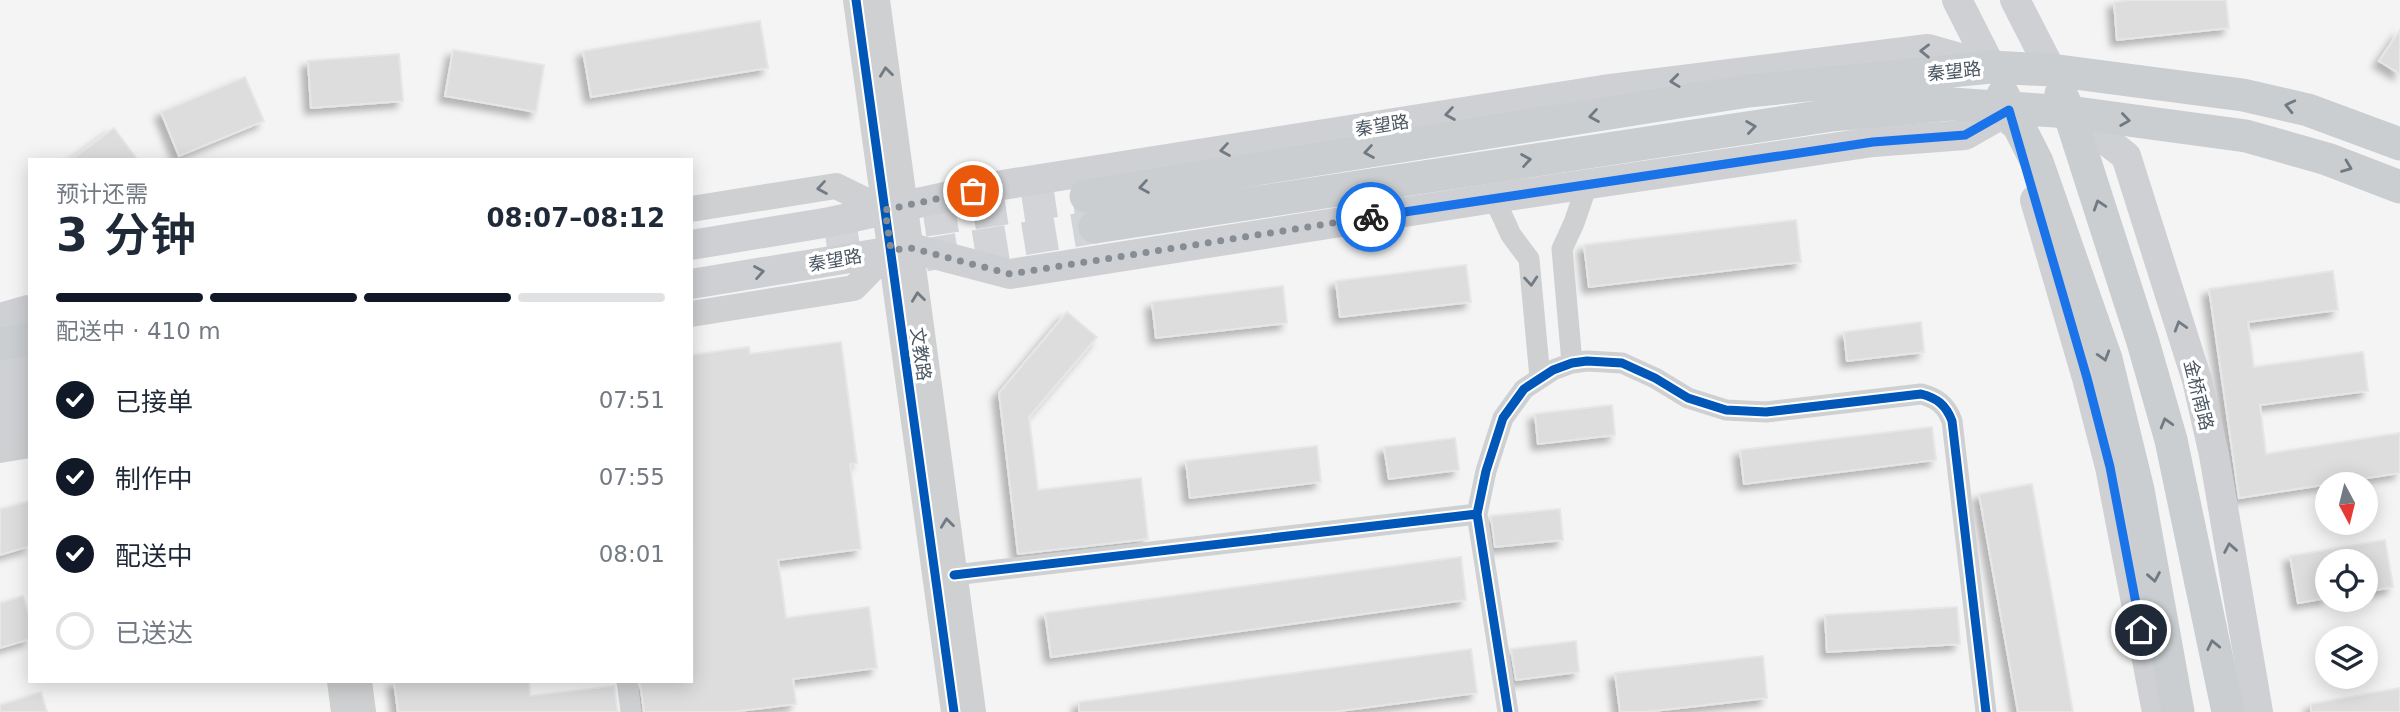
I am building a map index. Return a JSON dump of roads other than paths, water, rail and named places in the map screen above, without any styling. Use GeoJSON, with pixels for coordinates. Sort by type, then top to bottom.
{"type":"FeatureCollection","features":[{"type":"Feature","properties":{"kind":"main road"},"geometry":{"type":"LineString","coordinates":[[1957,0],[2037,162],[2106,359],[2138,490],[2178,712]]}},
{"type":"Feature","properties":{"kind":"main road"},"geometry":{"type":"LineString","coordinates":[[2015,0],[2051,70],[2069,113],[2143,342],[2171,440],[2228,712]]}},
{"type":"Feature","properties":{"kind":"main road","name":"秦望路"},"geometry":{"type":"LineString","coordinates":[[693,245],[830,222],[996,186],[1630,86],[1928,49],[1991,67]]}},
{"type":"Feature","properties":{"kind":"main road","name":"秦望路"},"geometry":{"type":"LineString","coordinates":[[2400,144],[2308,110],[2243,95],[2051,70],[1991,67],[1748,91],[1512,130],[1091,211],[1832,115],[1952,104],[2069,113],[2246,136],[2327,159],[2400,187]]}},
{"type":"Feature","properties":{"kind":"main road","name":"秦望路"},"geometry":{"type":"LineString","coordinates":[[693,284],[901,249],[1010,274],[1873,142],[1965,135],[2009,110]]}},
{"type":"Feature","properties":{"kind":"main road"},"geometry":{"type":"LineString","coordinates":[[2009,110],[2110,467],[2157,712]]}},
{"type":"Feature","properties":{"kind":"main road","name":"金桥南路"},"geometry":{"type":"LineString","coordinates":[[2069,113],[2126,156],[2197,380],[2214,456],[2258,712]]}},
{"type":"Feature","properties":{"kind":"main road"},"geometry":{"type":"LineString","coordinates":[[0,344],[18,318]]}},
{"type":"Feature","properties":{"kind":"main road"},"geometry":{"type":"LineString","coordinates":[[0,373],[28,369]]}},
{"type":"Feature","properties":{"kind":"main road"},"geometry":{"type":"LineString","coordinates":[[0,400],[28,395]]}},
{"type":"Feature","properties":{"kind":"main road"},"geometry":{"type":"LineString","coordinates":[[0,428],[28,423]]}},
{"type":"Feature","properties":{"kind":"street","name":"文教路"},"geometry":{"type":"LineString","coordinates":[[856,0],[895,208],[954,575],[973,712]]}},
{"type":"Feature","properties":{"kind":"street","name":"文教路"},"geometry":{"type":"LineString","coordinates":[[877,0],[895,208]]}},
{"type":"Feature","properties":{"kind":"street"},"geometry":{"type":"LineString","coordinates":[[1572,363],[1562,250],[1587,184]]}},
{"type":"Feature","properties":{"kind":"street"},"geometry":{"type":"LineString","coordinates":[[693,209],[836,186],[895,208]]}},
{"type":"Feature","properties":{"kind":"street"},"geometry":{"type":"LineString","coordinates":[[1494,198],[1511,235],[1530,259],[1541,378]]}},
{"type":"Feature","properties":{"kind":"street","name":"文教路"},"geometry":{"type":"LineString","coordinates":[[901,249],[954,712]]}},
{"type":"Feature","properties":{"kind":"street"},"geometry":{"type":"LineString","coordinates":[[693,314],[854,288],[901,249]]}},
{"type":"Feature","properties":{"kind":"street"},"geometry":{"type":"LineString","coordinates":[[1508,712],[1477,514],[1486,471],[1503,418],[1524,389],[1553,370],[1587,360],[1622,363],[1655,378],[1688,398],[1726,410],[1766,412],[1921,394],[1932,396],[1941,402],[1952,421],[1986,712]]}},
{"type":"Feature","properties":{"kind":"street"},"geometry":{"type":"LineString","coordinates":[[0,450],[28,445]]}},
{"type":"Feature","properties":{"kind":"street"},"geometry":{"type":"LineString","coordinates":[[954,575],[1477,514]]}},
{"type":"Feature","properties":{"kind":"street"},"geometry":{"type":"LineString","coordinates":[[340,683],[344,712]]}},
{"type":"Feature","properties":{"kind":"street"},"geometry":{"type":"LineString","coordinates":[[359,683],[363,712]]}},
{"type":"Feature","properties":{"kind":"street"},"geometry":{"type":"LineString","coordinates":[[627,683],[631,712]]}},
{"type":"Feature","properties":{"kind":"tunnel"},"geometry":{"type":"LineString","coordinates":[[825,235],[1086,196]]}},
{"type":"Feature","properties":{"kind":"tunnel"},"geometry":{"type":"LineString","coordinates":[[925,255],[1095,227]]}}]}
